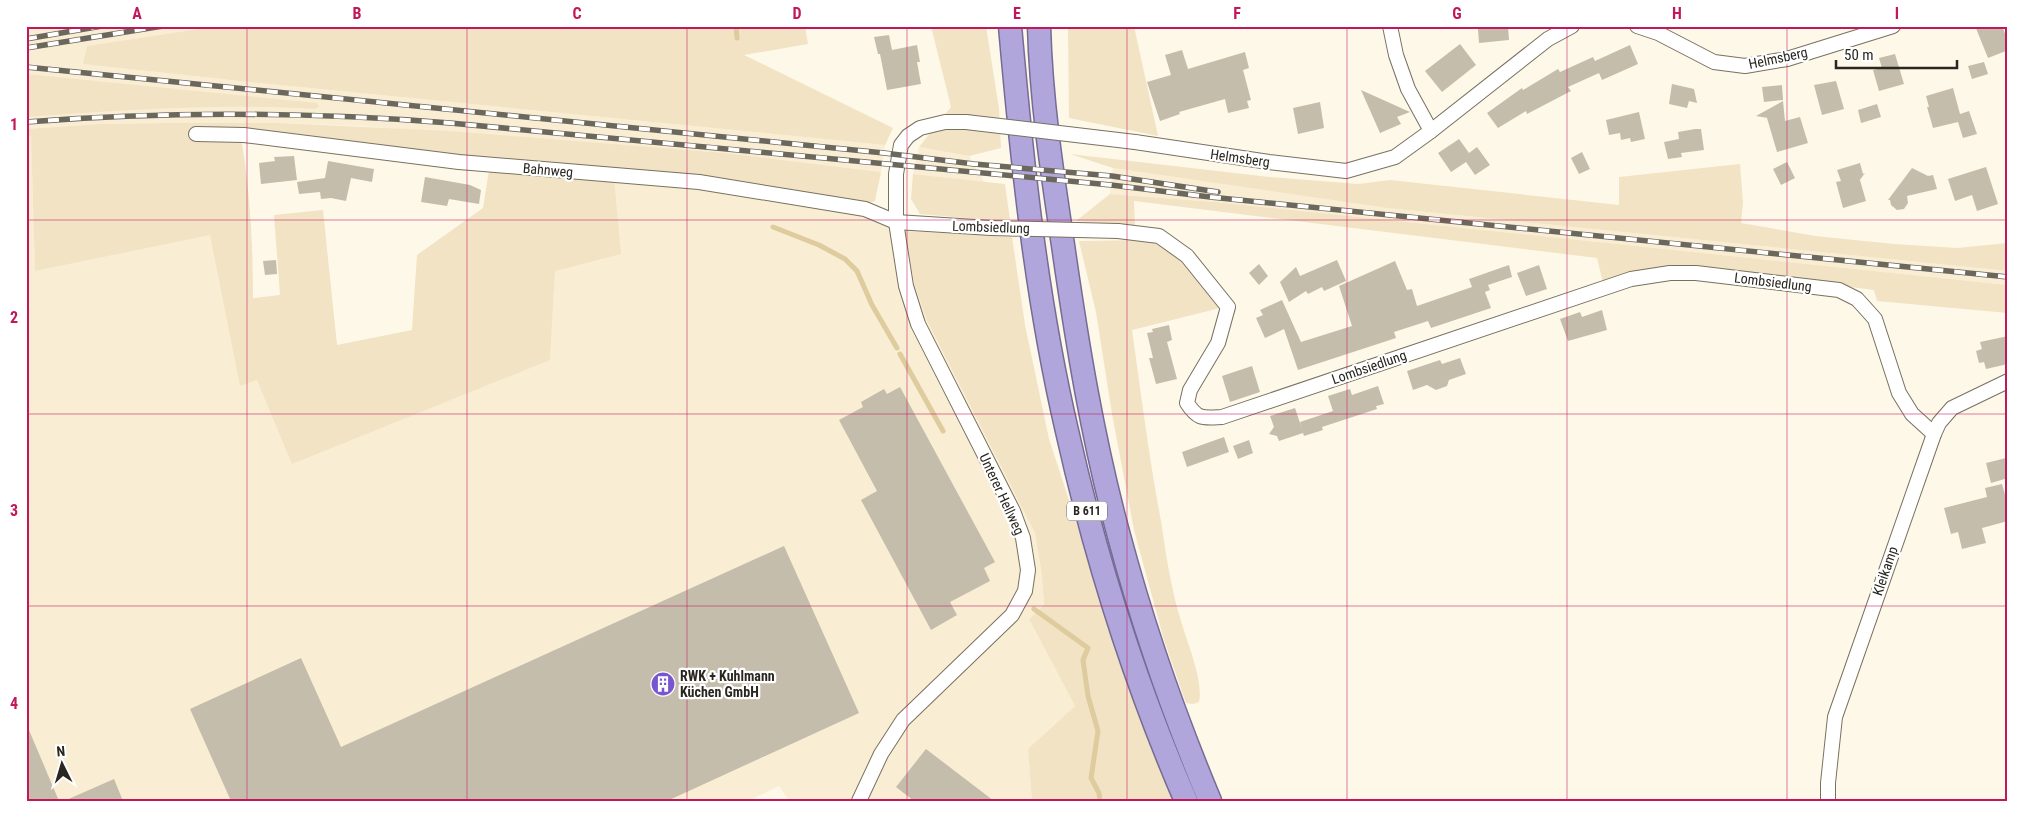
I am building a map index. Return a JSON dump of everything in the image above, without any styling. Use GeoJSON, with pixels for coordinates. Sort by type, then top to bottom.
{"type":"FeatureCollection","features":[{"type":"Feature","properties":{"kind":"highway","name":"B 611"},"geometry":{"type":"LineString","coordinates":[[1010,26],[1029,211],[1045,316],[1066,430],[1095,543],[1131,656],[1186,801]]}},
{"type":"Feature","properties":{"kind":"highway","name":"B 611"},"geometry":{"type":"LineString","coordinates":[[1038,26],[1042,96],[1055,193],[1074,321],[1092,418],[1118,535],[1151,644],[1210,801]]}},
{"type":"Feature","properties":{"kind":"street"},"geometry":{"type":"LineString","coordinates":[[1390,26],[1396,55],[1408,89],[1431,131]]}},
{"type":"Feature","properties":{"kind":"street","name":"Helmsberg"},"geometry":{"type":"LineString","coordinates":[[896,174],[901,145],[908,136],[920,128],[945,122],[966,122],[1135,142],[1269,162],[1346,170],[1395,156],[1431,131],[1548,39],[1572,26]]}},
{"type":"Feature","properties":{"kind":"street","name":"Helmsberg"},"geometry":{"type":"LineString","coordinates":[[1637,26],[1658,33],[1714,62],[1745,66],[1787,59],[1893,26]]}},
{"type":"Feature","properties":{"kind":"street","name":"Bahnweg"},"geometry":{"type":"LineString","coordinates":[[196,134],[244,135],[459,162],[699,182],[864,209],[896,222]]}},
{"type":"Feature","properties":{"kind":"street","name":"Unterer Hellweg"},"geometry":{"type":"LineString","coordinates":[[859,801],[881,754],[904,720],[1012,615],[1025,591],[1028,570],[1023,538],[1013,511],[918,324],[906,286],[896,222],[896,174]]}},
{"type":"Feature","properties":{"kind":"street","name":"Lombsiedlung"},"geometry":{"type":"LineString","coordinates":[[896,222],[991,228],[1118,231],[1159,236],[1187,256],[1228,307],[1218,344],[1190,390],[1187,403],[1195,415],[1205,418],[1222,417],[1631,278],[1670,273],[1696,273],[1839,290],[1857,299],[1875,319],[1900,393],[1912,414],[1934,434]]}},
{"type":"Feature","properties":{"kind":"street","name":"Kleikamp"},"geometry":{"type":"LineString","coordinates":[[1828,801],[1835,717],[1934,434],[1952,408],[2008,381]]}},
{"type":"Feature","properties":{"kind":"shaded area"},"geometry":{"type":"Polygon","coordinates":[[[26,26],[218,26],[87,46],[84,64],[885,145],[881,172],[725,153],[359,126],[279,123],[166,123],[99,124],[26,129],[26,26]]]}},
{"type":"Feature","properties":{"kind":"shaded area"},"geometry":{"type":"Polygon","coordinates":[[[218,26],[805,26],[808,44],[744,55],[893,128],[885,145],[83,64],[87,46],[218,26]]]}},
{"type":"Feature","properties":{"kind":"shaded area"},"geometry":{"type":"Polygon","coordinates":[[[931,26],[986,26],[999,109],[1001,148],[969,156],[919,147],[951,107],[931,26]]]}},
{"type":"Feature","properties":{"kind":"shaded area"},"geometry":{"type":"Polygon","coordinates":[[[1068,26],[1134,26],[1158,136],[1069,118],[1068,26]]]}},
{"type":"Feature","properties":{"kind":"shaded area"},"geometry":{"type":"Polygon","coordinates":[[[26,74],[317,103],[319,107],[314,109],[278,107],[170,108],[26,117],[26,74]]]}},
{"type":"Feature","properties":{"kind":"shaded area"},"geometry":{"type":"Polygon","coordinates":[[[279,123],[449,131],[725,153],[881,172],[875,201],[866,204],[489,159],[240,132],[250,215],[253,298],[280,295],[274,215],[323,210],[337,345],[412,330],[417,255],[483,208],[489,170],[614,179],[621,254],[555,271],[550,360],[292,464],[257,380],[240,386],[210,235],[35,271],[31,136],[26,136],[26,129],[99,124],[279,123]]]}},
{"type":"Feature","properties":{"kind":"shaded area"},"geometry":{"type":"Polygon","coordinates":[[[31,135],[35,271],[210,234],[241,385],[257,380],[550,360],[555,271],[614,179],[866,204],[905,231],[914,283],[1035,533],[1042,576],[1044,606],[1029,619],[1075,706],[1028,749],[1032,801],[789,801],[779,786],[748,801],[26,801],[26,136],[31,135]]]}},
{"type":"Feature","properties":{"kind":"shaded area"},"geometry":{"type":"Polygon","coordinates":[[[919,147],[969,156],[984,182],[913,174],[919,147]]]}},
{"type":"Feature","properties":{"kind":"shaded area"},"geometry":{"type":"Polygon","coordinates":[[[1070,154],[1269,177],[1358,184],[1390,180],[1619,205],[1619,177],[1740,164],[1743,203],[1741,223],[1815,236],[1894,244],[1957,248],[2008,243],[2008,271],[1387,208],[1113,168],[1070,154]]]}},
{"type":"Feature","properties":{"kind":"shaded area"},"geometry":{"type":"Polygon","coordinates":[[[1113,168],[1387,208],[2008,271],[2008,285],[1215,202],[1110,194],[1113,168]]]}},
{"type":"Feature","properties":{"kind":"shaded area"},"geometry":{"type":"Polygon","coordinates":[[[913,174],[1005,184],[1010,220],[920,214],[911,199],[913,174]]]}},
{"type":"Feature","properties":{"kind":"shaded area"},"geometry":{"type":"Polygon","coordinates":[[[1110,194],[1215,202],[2008,285],[2008,313],[1877,301],[1874,290],[1697,267],[1603,283],[1597,258],[1134,201],[1135,226],[1076,221],[1110,194]]]}},
{"type":"Feature","properties":{"kind":"shaded area"},"geometry":{"type":"Polygon","coordinates":[[[905,231],[1012,237],[1025,325],[1049,439],[1122,662],[1173,801],[1032,801],[1028,749],[1075,706],[1029,619],[1044,605],[1042,576],[1035,533],[927,320],[914,283],[905,231]]]}},
{"type":"Feature","properties":{"kind":"shaded area"},"geometry":{"type":"Polygon","coordinates":[[[1148,240],[1174,253],[1185,263],[1220,308],[1132,330],[1169,572],[1177,609],[1199,684],[1199,702],[1193,704],[1186,703],[1164,640],[1134,530],[1112,414],[1096,312],[1079,241],[1148,240]]]}},
{"type":"Feature","properties":{"kind":"building"},"geometry":{"type":"Polygon","coordinates":[[[1487,26],[1508,26],[1509,40],[1479,43],[1478,29],[1487,28],[1487,26]]]}},
{"type":"Feature","properties":{"kind":"building"},"geometry":{"type":"Polygon","coordinates":[[[1975,26],[2002,26],[2008,41],[2006,51],[1988,58],[1975,26]]]}},
{"type":"Feature","properties":{"kind":"building"},"geometry":{"type":"Polygon","coordinates":[[[889,35],[892,50],[917,45],[920,62],[917,62],[921,84],[887,90],[880,54],[878,54],[874,37],[889,35]]]}},
{"type":"Feature","properties":{"kind":"building"},"geometry":{"type":"Polygon","coordinates":[[[1460,44],[1476,65],[1442,92],[1425,71],[1460,44]]]}},
{"type":"Feature","properties":{"kind":"building"},"geometry":{"type":"Polygon","coordinates":[[[1630,45],[1638,64],[1602,80],[1599,73],[1568,87],[1571,91],[1527,114],[1526,111],[1498,128],[1487,113],[1522,88],[1523,90],[1558,69],[1560,72],[1593,57],[1595,61],[1630,45]]]}},
{"type":"Feature","properties":{"kind":"building"},"geometry":{"type":"Polygon","coordinates":[[[1182,50],[1188,69],[1245,52],[1249,68],[1243,70],[1251,100],[1247,101],[1249,108],[1228,113],[1225,99],[1179,112],[1180,114],[1160,121],[1147,82],[1171,75],[1165,55],[1182,50]]]}},
{"type":"Feature","properties":{"kind":"building"},"geometry":{"type":"Polygon","coordinates":[[[1895,54],[1904,84],[1879,91],[1873,70],[1882,68],[1879,58],[1895,54]]]}},
{"type":"Feature","properties":{"kind":"building"},"geometry":{"type":"Polygon","coordinates":[[[1984,62],[1988,74],[1972,79],[1968,66],[1984,62]]]}},
{"type":"Feature","properties":{"kind":"building"},"geometry":{"type":"Polygon","coordinates":[[[1836,81],[1844,109],[1822,115],[1814,85],[1836,81]]]}},
{"type":"Feature","properties":{"kind":"building"},"geometry":{"type":"Polygon","coordinates":[[[1672,84],[1694,89],[1697,103],[1689,101],[1687,108],[1669,104],[1672,84]]]}},
{"type":"Feature","properties":{"kind":"building"},"geometry":{"type":"Polygon","coordinates":[[[1782,85],[1783,100],[1764,102],[1762,87],[1782,85]]]}},
{"type":"Feature","properties":{"kind":"building"},"geometry":{"type":"Polygon","coordinates":[[[1953,88],[1960,114],[1969,111],[1977,134],[1963,138],[1958,122],[1933,128],[1926,96],[1953,88]]]}},
{"type":"Feature","properties":{"kind":"building"},"geometry":{"type":"Polygon","coordinates":[[[1361,90],[1410,112],[1397,117],[1401,124],[1380,133],[1361,90]]]}},
{"type":"Feature","properties":{"kind":"building"},"geometry":{"type":"Polygon","coordinates":[[[1783,101],[1785,121],[1800,117],[1808,143],[1777,152],[1768,118],[1756,116],[1783,101]]]}},
{"type":"Feature","properties":{"kind":"building"},"geometry":{"type":"Polygon","coordinates":[[[1320,102],[1324,128],[1298,134],[1293,108],[1320,102]]]}},
{"type":"Feature","properties":{"kind":"building"},"geometry":{"type":"Polygon","coordinates":[[[1877,104],[1881,117],[1861,123],[1858,110],[1877,104]]]}},
{"type":"Feature","properties":{"kind":"building"},"geometry":{"type":"Polygon","coordinates":[[[1639,112],[1645,139],[1631,142],[1630,138],[1621,140],[1620,133],[1609,135],[1606,120],[1639,112]]]}},
{"type":"Feature","properties":{"kind":"building"},"geometry":{"type":"Polygon","coordinates":[[[1701,129],[1704,150],[1681,153],[1682,157],[1668,159],[1664,142],[1679,139],[1678,132],[1701,129]]]}},
{"type":"Feature","properties":{"kind":"building"},"geometry":{"type":"Polygon","coordinates":[[[1459,139],[1469,153],[1477,147],[1490,165],[1475,175],[1466,162],[1451,172],[1438,153],[1459,139]]]}},
{"type":"Feature","properties":{"kind":"building"},"geometry":{"type":"Polygon","coordinates":[[[1582,152],[1590,169],[1579,174],[1571,158],[1582,152]]]}},
{"type":"Feature","properties":{"kind":"building"},"geometry":{"type":"Polygon","coordinates":[[[294,156],[297,180],[261,184],[259,163],[275,161],[274,157],[294,156]]]}},
{"type":"Feature","properties":{"kind":"building"},"geometry":{"type":"Polygon","coordinates":[[[328,161],[374,169],[372,182],[351,178],[346,201],[331,198],[321,199],[320,192],[299,194],[297,182],[325,178],[328,161]]]}},
{"type":"Feature","properties":{"kind":"building"},"geometry":{"type":"Polygon","coordinates":[[[1787,162],[1795,178],[1781,185],[1773,169],[1787,162]]]}},
{"type":"Feature","properties":{"kind":"building"},"geometry":{"type":"Polygon","coordinates":[[[1860,163],[1863,174],[1865,173],[1859,181],[1866,201],[1843,208],[1836,182],[1841,181],[1837,170],[1860,163]]]}},
{"type":"Feature","properties":{"kind":"building"},"geometry":{"type":"Polygon","coordinates":[[[1986,167],[1998,204],[1977,211],[1972,195],[1955,201],[1948,179],[1986,167]]]}},
{"type":"Feature","properties":{"kind":"building"},"geometry":{"type":"Polygon","coordinates":[[[1912,168],[1928,176],[1933,175],[1937,189],[1907,196],[1908,203],[1904,209],[1897,210],[1888,200],[1912,168]]]}},
{"type":"Feature","properties":{"kind":"building"},"geometry":{"type":"Polygon","coordinates":[[[425,177],[470,185],[481,190],[479,204],[449,199],[447,206],[421,202],[425,177]]]}},
{"type":"Feature","properties":{"kind":"building"},"geometry":{"type":"Polygon","coordinates":[[[276,260],[277,274],[265,275],[263,261],[276,260]]]}},
{"type":"Feature","properties":{"kind":"building"},"geometry":{"type":"Polygon","coordinates":[[[1337,260],[1346,281],[1324,291],[1322,287],[1308,294],[1306,291],[1289,302],[1280,282],[1296,267],[1300,276],[1337,260]]]}},
{"type":"Feature","properties":{"kind":"building"},"geometry":{"type":"Polygon","coordinates":[[[1395,261],[1407,290],[1412,289],[1417,306],[1472,287],[1469,279],[1509,265],[1512,277],[1488,285],[1490,290],[1485,292],[1491,308],[1431,328],[1428,321],[1394,332],[1396,338],[1298,370],[1284,329],[1265,338],[1256,318],[1263,315],[1260,310],[1282,300],[1301,342],[1352,326],[1339,286],[1395,261]]]}},
{"type":"Feature","properties":{"kind":"building"},"geometry":{"type":"Polygon","coordinates":[[[1259,264],[1268,276],[1259,285],[1249,273],[1259,264]]]}},
{"type":"Feature","properties":{"kind":"building"},"geometry":{"type":"Polygon","coordinates":[[[1539,265],[1547,289],[1526,296],[1517,273],[1539,265]]]}},
{"type":"Feature","properties":{"kind":"building"},"geometry":{"type":"Polygon","coordinates":[[[1602,310],[1607,330],[1568,341],[1560,319],[1580,312],[1582,317],[1602,310]]]}},
{"type":"Feature","properties":{"kind":"building"},"geometry":{"type":"Polygon","coordinates":[[[1169,325],[1172,340],[1167,342],[1177,379],[1156,384],[1149,358],[1153,358],[1147,333],[1153,332],[1152,329],[1169,325]]]}},
{"type":"Feature","properties":{"kind":"building"},"geometry":{"type":"Polygon","coordinates":[[[2008,336],[2008,364],[1986,369],[1984,362],[1979,363],[1976,351],[1982,349],[1980,342],[2008,336]]]}},
{"type":"Feature","properties":{"kind":"building"},"geometry":{"type":"Polygon","coordinates":[[[1460,358],[1466,374],[1449,380],[1447,386],[1436,390],[1427,385],[1413,390],[1407,371],[1440,360],[1442,364],[1460,358]]]}},
{"type":"Feature","properties":{"kind":"building"},"geometry":{"type":"Polygon","coordinates":[[[1252,366],[1260,392],[1230,402],[1222,376],[1252,366]]]}},
{"type":"Feature","properties":{"kind":"building"},"geometry":{"type":"Polygon","coordinates":[[[1378,386],[1384,404],[1376,406],[1377,409],[1322,427],[1323,430],[1304,436],[1303,433],[1279,441],[1277,436],[1269,434],[1274,427],[1270,416],[1295,408],[1302,429],[1300,422],[1333,411],[1328,396],[1350,389],[1352,395],[1378,386]]]}},
{"type":"Feature","properties":{"kind":"building"},"geometry":{"type":"Polygon","coordinates":[[[900,387],[995,562],[984,568],[990,581],[950,602],[957,615],[931,630],[861,500],[877,491],[839,420],[863,407],[861,402],[884,389],[887,394],[900,387]]]}},
{"type":"Feature","properties":{"kind":"building"},"geometry":{"type":"Polygon","coordinates":[[[1224,437],[1229,452],[1187,467],[1182,452],[1224,437]]]}},
{"type":"Feature","properties":{"kind":"building"},"geometry":{"type":"Polygon","coordinates":[[[1249,440],[1253,453],[1238,459],[1233,446],[1249,440]]]}},
{"type":"Feature","properties":{"kind":"building"},"geometry":{"type":"Polygon","coordinates":[[[2006,458],[2008,478],[1991,483],[1986,463],[2006,458]]]}},
{"type":"Feature","properties":{"kind":"building"},"geometry":{"type":"Polygon","coordinates":[[[2002,484],[2008,505],[2008,521],[1982,528],[1986,543],[1962,549],[1958,532],[1951,534],[1944,508],[1987,497],[1985,488],[2002,484]]]}},
{"type":"Feature","properties":{"kind":"building","name":"RWK + Kuhlmann Küchen GmbH"},"geometry":{"type":"Polygon","coordinates":[[[784,546],[859,713],[667,801],[231,801],[190,709],[301,658],[341,747],[784,546]]]}},
{"type":"Feature","properties":{"kind":"building"},"geometry":{"type":"Polygon","coordinates":[[[26,723],[59,801],[26,801],[26,723]]]}},
{"type":"Feature","properties":{"kind":"building"},"geometry":{"type":"Polygon","coordinates":[[[926,749],[994,801],[914,801],[896,787],[926,749]]]}},
{"type":"Feature","properties":{"kind":"building"},"geometry":{"type":"Polygon","coordinates":[[[114,779],[123,801],[64,801],[114,779]]]}},
{"type":"Feature","properties":{"kind":"waterway"},"geometry":{"type":"LineString","coordinates":[[736,26],[737,38]]}},
{"type":"Feature","properties":{"kind":"waterway"},"geometry":{"type":"LineString","coordinates":[[773,227],[819,245],[845,259],[857,271],[872,305],[897,348]]}},
{"type":"Feature","properties":{"kind":"waterway"},"geometry":{"type":"LineString","coordinates":[[900,354],[943,431]]}},
{"type":"Feature","properties":{"kind":"waterway"},"geometry":{"type":"LineString","coordinates":[[1034,609],[1088,648],[1083,660],[1088,696],[1098,731],[1091,778],[1099,793],[1100,801]]}},
{"type":"Feature","properties":{"kind":"railway"},"geometry":{"type":"LineString","coordinates":[[26,39],[102,26]]}},
{"type":"Feature","properties":{"kind":"railway"},"geometry":{"type":"LineString","coordinates":[[26,48],[163,26]]}},
{"type":"Feature","properties":{"kind":"railway"},"geometry":{"type":"LineString","coordinates":[[26,67],[884,153],[974,164],[1112,176],[1218,192]]}},
{"type":"Feature","properties":{"kind":"railway"},"geometry":{"type":"LineString","coordinates":[[26,122],[79,118],[238,114],[397,119],[450,123],[1111,185],[1210,197],[2008,277]]}},
{"type":"Feature","properties":{"kind":"place","name":"RWK + Kuhlmann Küchen GmbH"},"geometry":{"type":"Point","coordinates":[663,684]}}]}
